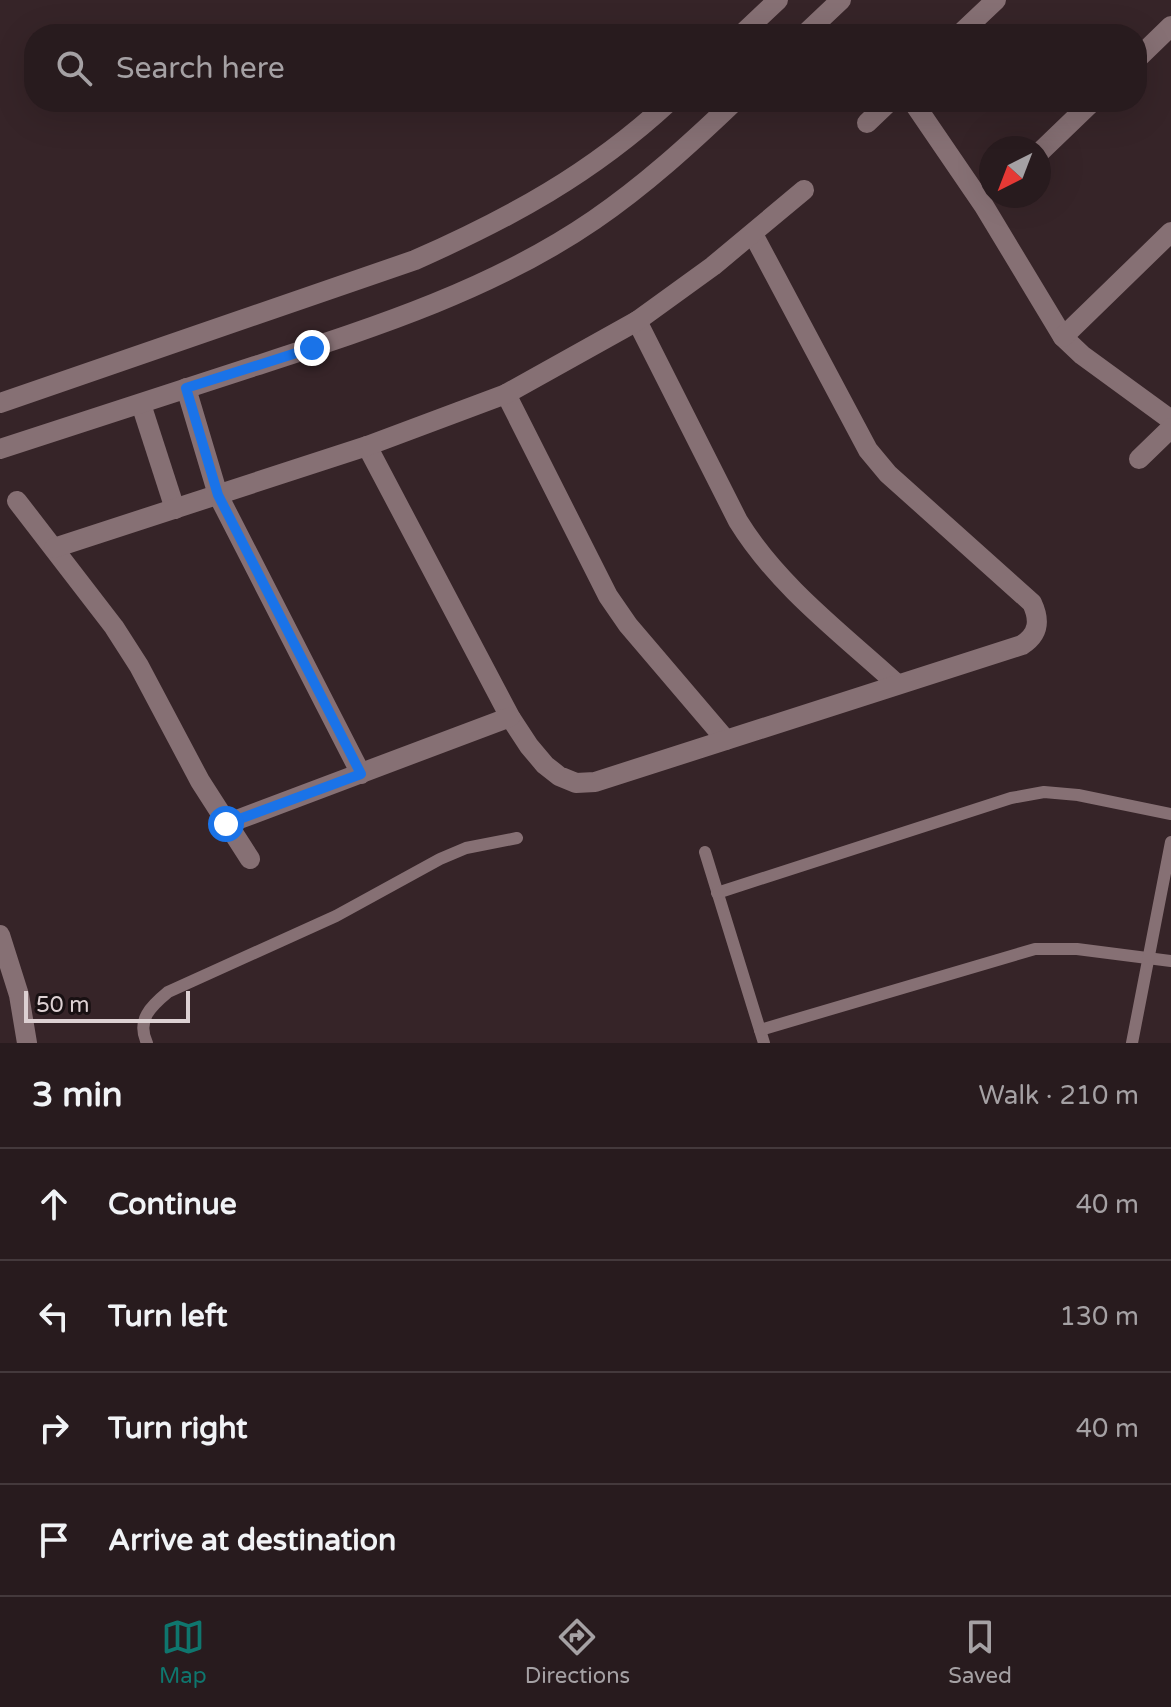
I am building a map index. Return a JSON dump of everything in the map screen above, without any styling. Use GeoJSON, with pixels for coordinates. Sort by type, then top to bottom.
{"type":"FeatureCollection","features":[{"type":"Feature","properties":{"kind":"street"},"geometry":{"type":"LineString","coordinates":[[753,24],[778,0]]}},
{"type":"Feature","properties":{"kind":"street"},"geometry":{"type":"LineString","coordinates":[[816,24],[841,0]]}},
{"type":"Feature","properties":{"kind":"street"},"geometry":{"type":"LineString","coordinates":[[971,24],[996,0]]}},
{"type":"Feature","properties":{"kind":"street"},"geometry":{"type":"LineString","coordinates":[[1147,49],[1171,26]]}},
{"type":"Feature","properties":{"kind":"street"},"geometry":{"type":"LineString","coordinates":[[0,403],[415,260],[511,216],[573,178],[656,112]]}},
{"type":"Feature","properties":{"kind":"street"},"geometry":{"type":"LineString","coordinates":[[0,449],[370,329],[475,286],[525,262],[595,220],[684,149],[723,112]]}},
{"type":"Feature","properties":{"kind":"street"},"geometry":{"type":"LineString","coordinates":[[867,123],[879,112]]}},
{"type":"Feature","properties":{"kind":"street"},"geometry":{"type":"LineString","coordinates":[[921,112],[979,188]]}},
{"type":"Feature","properties":{"kind":"street"},"geometry":{"type":"LineString","coordinates":[[1051,141],[1082,112]]}},
{"type":"Feature","properties":{"kind":"street"},"geometry":{"type":"LineString","coordinates":[[54,548],[367,446],[506,394],[637,321],[753,234],[804,190]]}},
{"type":"Feature","properties":{"kind":"street"},"geometry":{"type":"LineString","coordinates":[[993,208],[1063,337],[1082,355],[1171,420]]}},
{"type":"Feature","properties":{"kind":"street"},"geometry":{"type":"LineString","coordinates":[[1063,337],[1171,232]]}},
{"type":"Feature","properties":{"kind":"street"},"geometry":{"type":"LineString","coordinates":[[367,446],[510,717],[545,765],[559,776],[576,783],[595,782],[1022,645],[1032,638],[1037,627],[1037,614],[1032,603],[888,474],[868,450],[753,234]]}},
{"type":"Feature","properties":{"kind":"street"},"geometry":{"type":"LineString","coordinates":[[637,321],[738,521],[756,550],[775,573],[897,684]]}},
{"type":"Feature","properties":{"kind":"street"},"geometry":{"type":"LineString","coordinates":[[186,388],[218,495],[361,774]]}},
{"type":"Feature","properties":{"kind":"street"},"geometry":{"type":"LineString","coordinates":[[506,394],[608,596],[628,625],[726,740]]}},
{"type":"Feature","properties":{"kind":"street"},"geometry":{"type":"LineString","coordinates":[[141,404],[175,509]]}},
{"type":"Feature","properties":{"kind":"street"},"geometry":{"type":"LineString","coordinates":[[1139,459],[1171,428]]}},
{"type":"Feature","properties":{"kind":"street"},"geometry":{"type":"LineString","coordinates":[[17,501],[114,627],[139,666],[226,824],[250,859]]}},
{"type":"Feature","properties":{"kind":"street"},"geometry":{"type":"LineString","coordinates":[[226,824],[510,717]]}},
{"type":"Feature","properties":{"kind":"street"},"geometry":{"type":"LineString","coordinates":[[0,935],[19,995],[27,1043]]}},
{"type":"Feature","properties":{"kind":"lane"},"geometry":{"type":"LineString","coordinates":[[717,893],[1011,798],[1044,792],[1078,795],[1171,814]]}},
{"type":"Feature","properties":{"kind":"lane"},"geometry":{"type":"LineString","coordinates":[[147,1043],[141,1032],[144,1018],[152,1005],[168,992],[336,916],[440,859],[466,848],[517,838]]}},
{"type":"Feature","properties":{"kind":"lane"},"geometry":{"type":"LineString","coordinates":[[1132,1043],[1171,842]]}},
{"type":"Feature","properties":{"kind":"lane"},"geometry":{"type":"LineString","coordinates":[[705,852],[762,1036],[1035,949],[1077,949],[1171,961]]}},
{"type":"Feature","properties":{"kind":"route"},"geometry":{"type":"LineString","coordinates":[[226,824],[361,774],[218,495],[186,388],[312,348]]}}]}
